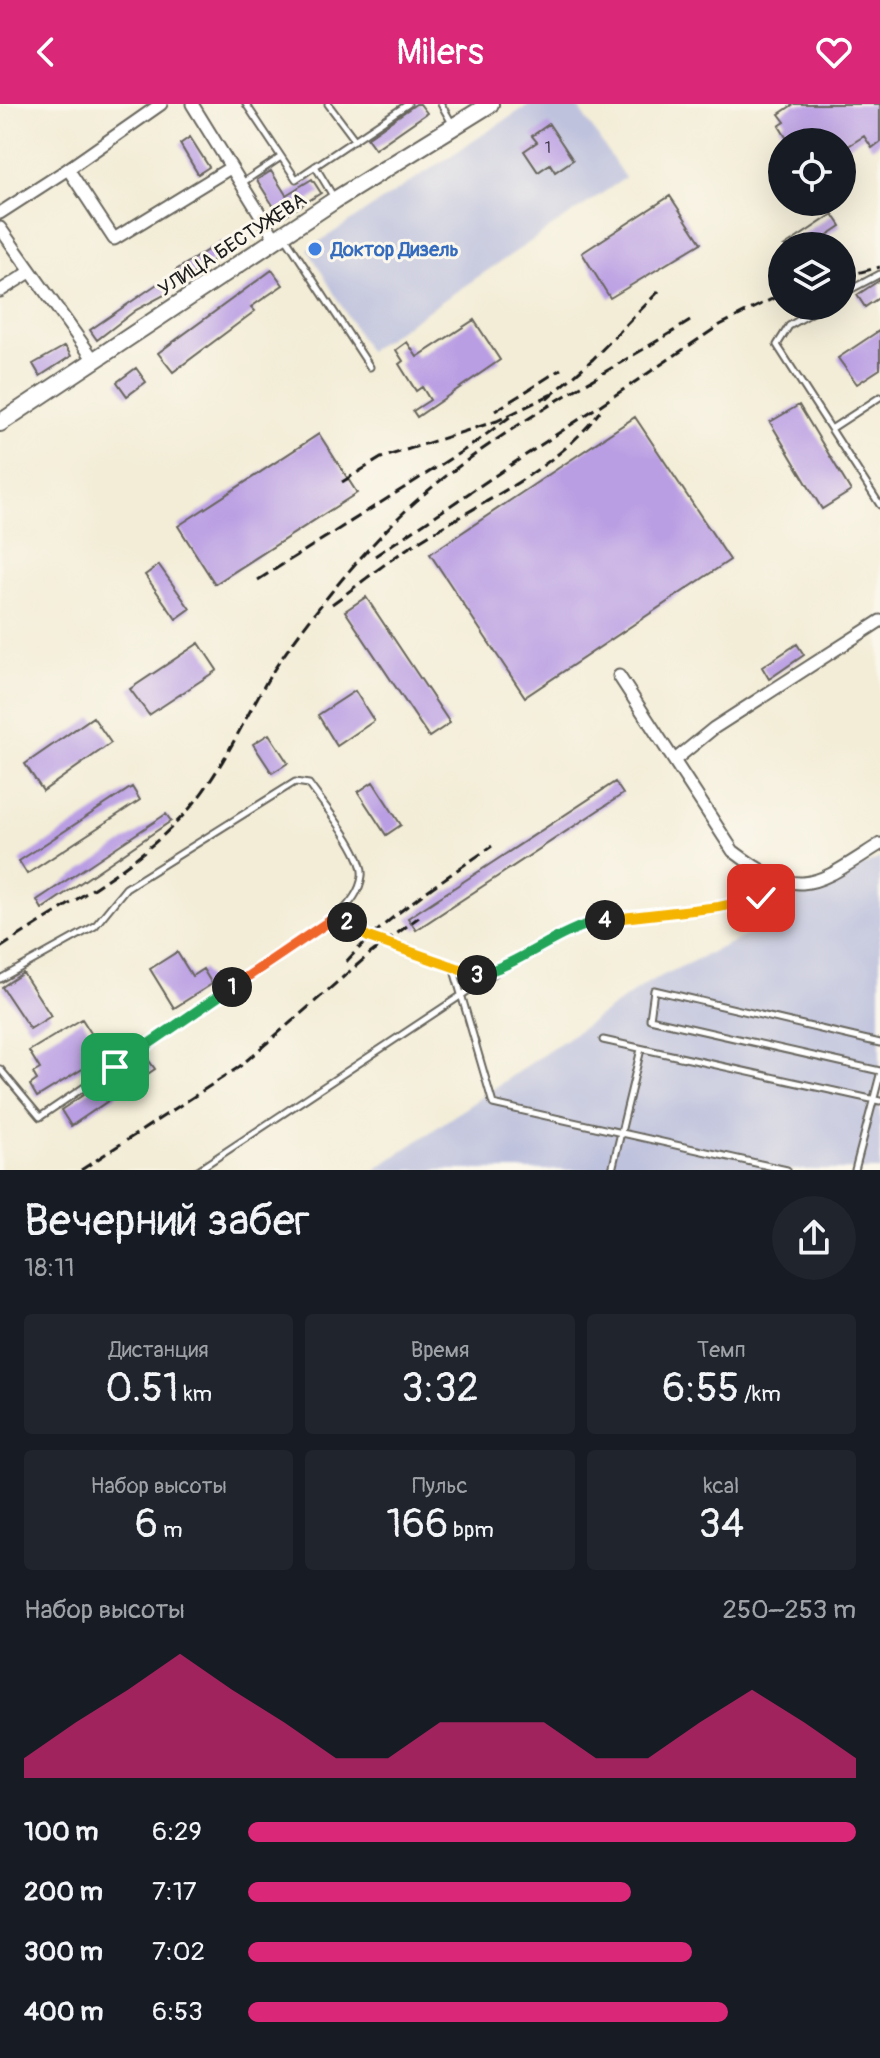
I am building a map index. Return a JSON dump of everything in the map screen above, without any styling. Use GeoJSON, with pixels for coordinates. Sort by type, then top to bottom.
{"type":"FeatureCollection","features":[{"type":"Feature","properties":{"kind":"street"},"geometry":{"type":"LineString","coordinates":[[0,213],[161,104]]}},
{"type":"Feature","properties":{"kind":"street"},"geometry":{"type":"LineString","coordinates":[[192,104],[230,168],[280,237]]}},
{"type":"Feature","properties":{"kind":"street","name":"УЛИЦА БЕСТУЖЕВА"},"geometry":{"type":"LineString","coordinates":[[0,423],[335,200],[490,104]]}},
{"type":"Feature","properties":{"kind":"street"},"geometry":{"type":"LineString","coordinates":[[68,169],[114,239],[230,168]]}},
{"type":"Feature","properties":{"kind":"street"},"geometry":{"type":"LineString","coordinates":[[0,228],[94,360]]}},
{"type":"Feature","properties":{"kind":"street"},"geometry":{"type":"LineString","coordinates":[[0,291],[30,272]]}},
{"type":"Feature","properties":{"kind":"street"},"geometry":{"type":"LineString","coordinates":[[676,759],[714,728],[880,621]]}},
{"type":"Feature","properties":{"kind":"street"},"geometry":{"type":"LineString","coordinates":[[619,676],[676,759],[733,851],[759,871],[795,885],[828,877],[880,844]]}},
{"type":"Feature","properties":{"kind":"lane"},"geometry":{"type":"LineString","coordinates":[[246,104],[296,179],[408,104]]}},
{"type":"Feature","properties":{"kind":"lane"},"geometry":{"type":"LineString","coordinates":[[328,104],[355,140]]}},
{"type":"Feature","properties":{"kind":"lane"},"geometry":{"type":"LineString","coordinates":[[441,104],[453,126]]}},
{"type":"Feature","properties":{"kind":"lane"},"geometry":{"type":"LineString","coordinates":[[242,184],[281,157]]}},
{"type":"Feature","properties":{"kind":"lane"},"geometry":{"type":"LineString","coordinates":[[315,166],[335,200]]}},
{"type":"Feature","properties":{"kind":"lane"},"geometry":{"type":"LineString","coordinates":[[280,237],[370,367]]}},
{"type":"Feature","properties":{"kind":"lane"},"geometry":{"type":"LineString","coordinates":[[856,287],[880,274]]}},
{"type":"Feature","properties":{"kind":"lane"},"geometry":{"type":"LineString","coordinates":[[799,320],[789,326],[777,345],[880,505]]}},
{"type":"Feature","properties":{"kind":"lane"},"geometry":{"type":"LineString","coordinates":[[831,429],[880,397]]}},
{"type":"Feature","properties":{"kind":"lane"},"geometry":{"type":"LineString","coordinates":[[0,979],[95,926],[126,888],[295,782],[309,784],[360,859],[362,876],[355,897],[340,914],[40,1117],[0,1069]]}},
{"type":"Feature","properties":{"kind":"lane"},"geometry":{"type":"LineString","coordinates":[[198,1170],[499,970],[591,922],[719,907],[795,885]]}},
{"type":"Feature","properties":{"kind":"lane"},"geometry":{"type":"LineString","coordinates":[[340,914],[368,937],[454,970],[476,975],[499,970]]}},
{"type":"Feature","properties":{"kind":"lane"},"geometry":{"type":"LineString","coordinates":[[454,970],[493,1104],[787,1170]]}},
{"type":"Feature","properties":{"kind":"lane"},"geometry":{"type":"LineString","coordinates":[[855,1170],[878,1100],[880,1073],[650,1019],[654,990],[880,1043]]}},
{"type":"Feature","properties":{"kind":"lane"},"geometry":{"type":"LineString","coordinates":[[603,1040],[878,1100]]}},
{"type":"Feature","properties":{"kind":"lane"},"geometry":{"type":"LineString","coordinates":[[612,1170],[641,1049]]}},
{"type":"Feature","properties":{"kind":"shaded area"},"geometry":{"type":"Polygon","coordinates":[[[530,104],[576,104],[625,178],[368,351],[308,249],[530,104]]]}},
{"type":"Feature","properties":{"kind":"shaded area"},"geometry":{"type":"Polygon","coordinates":[[[880,858],[880,1170],[375,1170],[649,982],[754,932],[778,905],[880,858]]]}},
{"type":"Feature","properties":{"kind":"building"},"geometry":{"type":"Polygon","coordinates":[[[420,104],[427,113],[375,149],[367,138],[420,104]]]}},
{"type":"Feature","properties":{"kind":"building"},"geometry":{"type":"Polygon","coordinates":[[[794,104],[880,104],[880,142],[872,148],[864,136],[856,141],[856,128],[780,128],[785,122],[779,114],[794,104]]]}},
{"type":"Feature","properties":{"kind":"building"},"geometry":{"type":"Polygon","coordinates":[[[549,124],[573,160],[555,172],[550,164],[538,172],[524,151],[537,142],[532,136],[549,124]]]}},
{"type":"Feature","properties":{"kind":"building"},"geometry":{"type":"Polygon","coordinates":[[[190,137],[209,167],[198,174],[180,144],[190,137]]]}},
{"type":"Feature","properties":{"kind":"building"},"geometry":{"type":"Polygon","coordinates":[[[271,171],[286,195],[312,179],[321,193],[281,218],[257,180],[271,171]]]}},
{"type":"Feature","properties":{"kind":"building"},"geometry":{"type":"Polygon","coordinates":[[[670,196],[701,243],[610,298],[582,253],[670,196]]]}},
{"type":"Feature","properties":{"kind":"building"},"geometry":{"type":"Polygon","coordinates":[[[830,216],[834,216],[841,226],[832,232],[806,232],[830,216]]]}},
{"type":"Feature","properties":{"kind":"building"},"geometry":{"type":"Polygon","coordinates":[[[222,241],[227,250],[183,281],[176,270],[222,241]]]}},
{"type":"Feature","properties":{"kind":"building"},"geometry":{"type":"Polygon","coordinates":[[[272,270],[283,285],[251,307],[255,311],[173,372],[158,353],[272,270]]]}},
{"type":"Feature","properties":{"kind":"building"},"geometry":{"type":"Polygon","coordinates":[[[880,280],[880,297],[865,307],[857,295],[880,280]]]}},
{"type":"Feature","properties":{"kind":"building"},"geometry":{"type":"Polygon","coordinates":[[[160,282],[168,293],[136,310],[97,340],[90,330],[160,282]]]}},
{"type":"Feature","properties":{"kind":"building"},"geometry":{"type":"Polygon","coordinates":[[[474,320],[500,360],[417,417],[413,411],[430,400],[422,387],[416,391],[399,364],[403,361],[396,350],[407,342],[417,357],[474,320]]]}},
{"type":"Feature","properties":{"kind":"building"},"geometry":{"type":"Polygon","coordinates":[[[880,330],[880,369],[857,384],[838,358],[880,330]]]}},
{"type":"Feature","properties":{"kind":"building"},"geometry":{"type":"Polygon","coordinates":[[[65,346],[71,356],[40,376],[33,364],[65,346]]]}},
{"type":"Feature","properties":{"kind":"building"},"geometry":{"type":"Polygon","coordinates":[[[136,368],[146,382],[127,396],[117,382],[136,368]]]}},
{"type":"Feature","properties":{"kind":"building"},"geometry":{"type":"Polygon","coordinates":[[[799,405],[851,491],[822,509],[770,422],[799,405]]]}},
{"type":"Feature","properties":{"kind":"building"},"geometry":{"type":"Polygon","coordinates":[[[635,417],[730,560],[525,697],[430,554],[635,417]]]}},
{"type":"Feature","properties":{"kind":"building"},"geometry":{"type":"Polygon","coordinates":[[[319,434],[357,493],[215,584],[178,526],[319,434]]]}},
{"type":"Feature","properties":{"kind":"building"},"geometry":{"type":"Polygon","coordinates":[[[159,565],[190,609],[176,619],[145,575],[159,565]]]}},
{"type":"Feature","properties":{"kind":"building"},"geometry":{"type":"Polygon","coordinates":[[[366,597],[450,723],[429,737],[345,611],[366,597]]]}},
{"type":"Feature","properties":{"kind":"building"},"geometry":{"type":"Polygon","coordinates":[[[199,643],[217,670],[149,715],[130,689],[199,643]]]}},
{"type":"Feature","properties":{"kind":"building"},"geometry":{"type":"Polygon","coordinates":[[[797,644],[804,655],[769,679],[762,667],[797,644]]]}},
{"type":"Feature","properties":{"kind":"building"},"geometry":{"type":"Polygon","coordinates":[[[355,691],[374,721],[337,746],[318,715],[355,691]]]}},
{"type":"Feature","properties":{"kind":"building"},"geometry":{"type":"Polygon","coordinates":[[[93,717],[111,743],[43,791],[25,764],[93,717]]]}},
{"type":"Feature","properties":{"kind":"building"},"geometry":{"type":"Polygon","coordinates":[[[269,734],[288,763],[272,773],[253,744],[269,734]]]}},
{"type":"Feature","properties":{"kind":"building"},"geometry":{"type":"Polygon","coordinates":[[[373,782],[401,825],[386,835],[358,792],[373,782]]]}},
{"type":"Feature","properties":{"kind":"building"},"geometry":{"type":"Polygon","coordinates":[[[615,782],[623,794],[416,930],[408,918],[615,782]]]}},
{"type":"Feature","properties":{"kind":"building"},"geometry":{"type":"Polygon","coordinates":[[[132,787],[140,800],[27,874],[19,861],[132,787]]]}},
{"type":"Feature","properties":{"kind":"building"},"geometry":{"type":"Polygon","coordinates":[[[166,814],[171,821],[42,909],[37,900],[166,814]]]}},
{"type":"Feature","properties":{"kind":"building"},"geometry":{"type":"Polygon","coordinates":[[[177,952],[192,976],[203,969],[212,984],[174,1008],[150,969],[177,952]]]}},
{"type":"Feature","properties":{"kind":"building"},"geometry":{"type":"Polygon","coordinates":[[[23,973],[51,1016],[30,1029],[2,987],[23,973]]]}},
{"type":"Feature","properties":{"kind":"building"},"geometry":{"type":"Polygon","coordinates":[[[82,1019],[105,1055],[37,1097],[30,1085],[37,1080],[33,1073],[40,1069],[29,1051],[82,1019]]]}},
{"type":"Feature","properties":{"kind":"building"},"geometry":{"type":"Polygon","coordinates":[[[144,1054],[155,1069],[71,1126],[61,1110],[144,1054]]]}},
{"type":"Feature","properties":{"kind":"railway"},"geometry":{"type":"LineString","coordinates":[[856,273],[880,267]]}},
{"type":"Feature","properties":{"kind":"railway"},"geometry":{"type":"LineString","coordinates":[[547,399],[593,359],[659,291]]}},
{"type":"Feature","properties":{"kind":"railway"},"geometry":{"type":"LineString","coordinates":[[375,556],[720,325],[768,301]]}},
{"type":"Feature","properties":{"kind":"railway"},"geometry":{"type":"LineString","coordinates":[[0,948],[124,867],[190,808],[225,758],[264,685],[289,648],[349,571],[398,518],[429,490],[501,436],[695,318]]}},
{"type":"Feature","properties":{"kind":"railway"},"geometry":{"type":"LineString","coordinates":[[495,411],[561,369]]}},
{"type":"Feature","properties":{"kind":"railway"},"geometry":{"type":"LineString","coordinates":[[342,482],[381,458],[497,421],[552,394]]}},
{"type":"Feature","properties":{"kind":"railway"},"geometry":{"type":"LineString","coordinates":[[332,604],[405,550],[539,468],[562,451],[600,411]]}},
{"type":"Feature","properties":{"kind":"railway"},"geometry":{"type":"LineString","coordinates":[[258,580],[472,445],[515,413]]}},
{"type":"Feature","properties":{"kind":"railway"},"geometry":{"type":"LineString","coordinates":[[346,962],[397,914],[492,846]]}},
{"type":"Feature","properties":{"kind":"railway"},"geometry":{"type":"LineString","coordinates":[[81,1170],[239,1067],[371,953],[419,917]]}},
{"type":"Feature","properties":{"kind":"place","name":"Доктор Дизель"},"geometry":{"type":"Point","coordinates":[315,249]}},
{"type":"Feature","properties":{"kind":"route"},"geometry":{"type":"LineString","coordinates":[[115,1067],[340,914],[368,937],[454,970],[476,975],[499,970],[591,922],[719,907],[761,898]]}}]}
